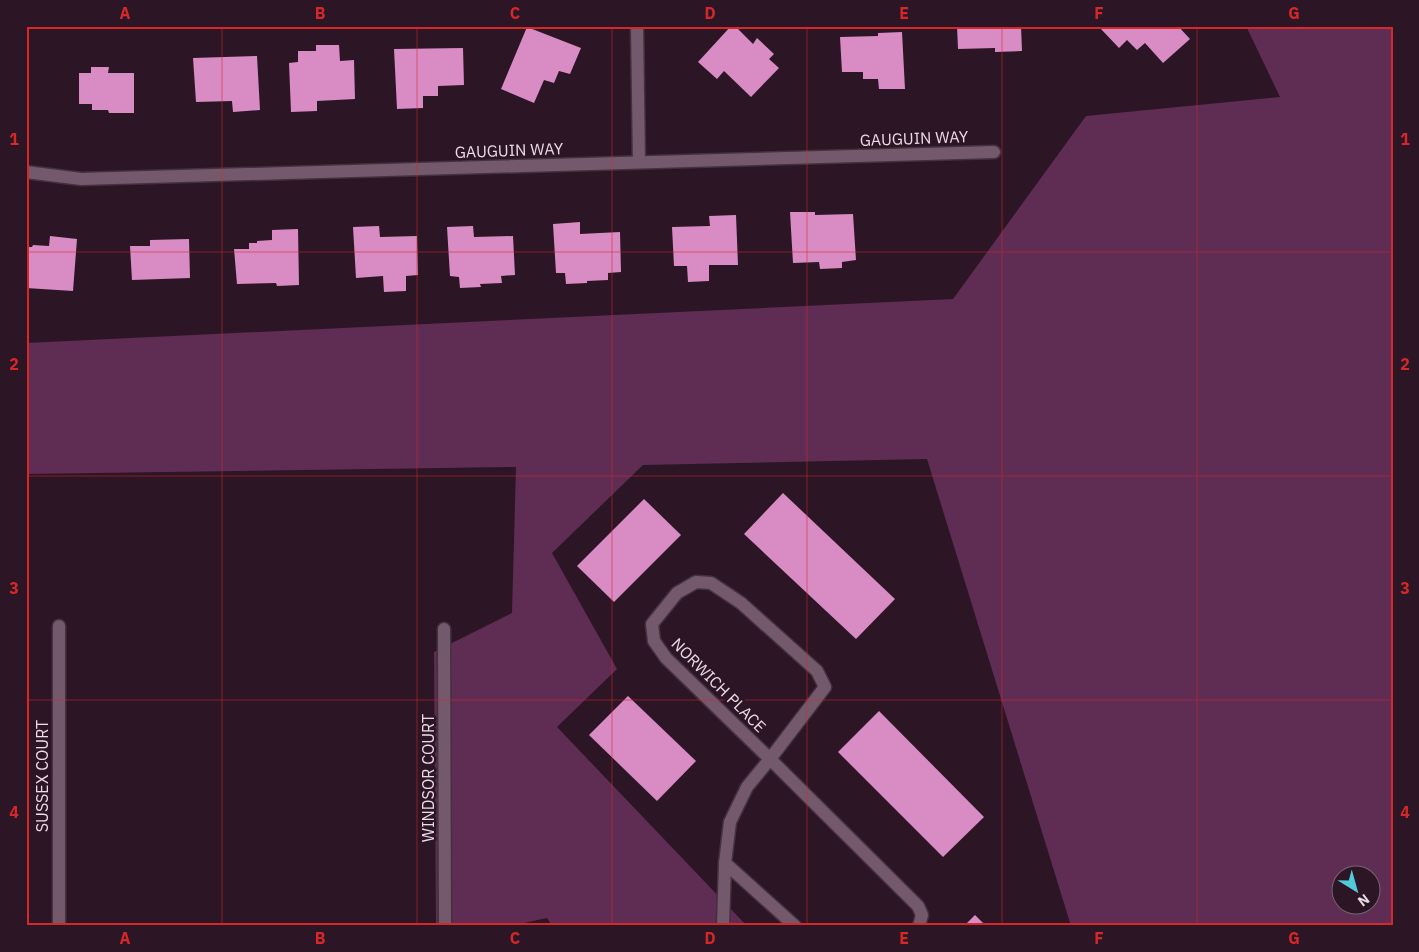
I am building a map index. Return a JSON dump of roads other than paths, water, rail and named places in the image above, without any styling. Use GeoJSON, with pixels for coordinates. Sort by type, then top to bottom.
{"type":"FeatureCollection","features":[{"type":"Feature","properties":{"kind":"street"},"geometry":{"type":"LineString","coordinates":[[637,26],[639,162]]}},
{"type":"Feature","properties":{"kind":"street","name":"GAUGUIN WAY"},"geometry":{"type":"LineString","coordinates":[[26,172],[81,179],[994,152]]}},
{"type":"Feature","properties":{"kind":"street","name":"NORWICH PLACE"},"geometry":{"type":"LineString","coordinates":[[723,926],[725,863],[730,822],[747,787],[770,759],[825,687],[817,671],[741,604],[711,583],[696,582],[677,593],[652,624],[654,641],[666,658],[770,759],[918,906],[922,915],[919,926]]}},
{"type":"Feature","properties":{"kind":"street","name":"SUSSEX COURT"},"geometry":{"type":"LineString","coordinates":[[59,626],[59,926]]}},
{"type":"Feature","properties":{"kind":"street","name":"WINDSOR COURT"},"geometry":{"type":"LineString","coordinates":[[444,629],[446,926]]}},
{"type":"Feature","properties":{"kind":"street"},"geometry":{"type":"LineString","coordinates":[[725,863],[795,926]]}}]}
